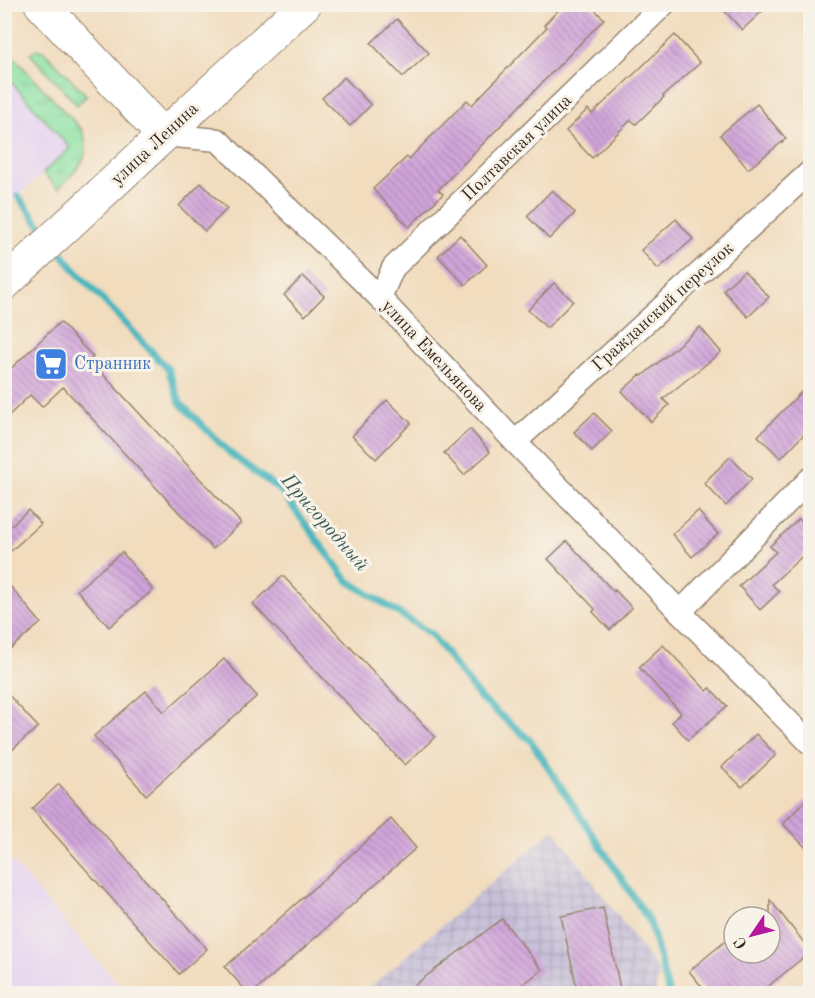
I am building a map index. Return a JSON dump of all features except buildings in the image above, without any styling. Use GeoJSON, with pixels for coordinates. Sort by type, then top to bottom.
{"type":"FeatureCollection","features":[{"type":"Feature","properties":{"kind":"main road"},"geometry":{"type":"LineString","coordinates":[[41,4],[163,135]]}},
{"type":"Feature","properties":{"kind":"main road","name":"улица Ленина"},"geometry":{"type":"LineString","coordinates":[[4,284],[305,4]]}},
{"type":"Feature","properties":{"kind":"street","name":"Полтавская улица"},"geometry":{"type":"LineString","coordinates":[[380,298],[393,268],[664,4]]}},
{"type":"Feature","properties":{"kind":"street","name":"улица Емельянова"},"geometry":{"type":"LineString","coordinates":[[163,135],[218,140],[380,298],[515,442],[810,743]]}},
{"type":"Feature","properties":{"kind":"street","name":"Гражданский переулок"},"geometry":{"type":"LineString","coordinates":[[515,442],[810,172]]}},
{"type":"Feature","properties":{"kind":"street"},"geometry":{"type":"LineString","coordinates":[[680,612],[810,479]]}},
{"type":"Feature","properties":{"kind":"shaded area"},"geometry":{"type":"Polygon","coordinates":[[[5,75],[71,148],[5,208],[5,75]]]}},
{"type":"Feature","properties":{"kind":"shaded area"},"geometry":{"type":"Polygon","coordinates":[[[554,829],[659,972],[655,993],[362,994],[554,829]]]}},
{"type":"Feature","properties":{"kind":"shaded area"},"geometry":{"type":"Polygon","coordinates":[[[5,854],[126,993],[5,993],[5,854]]]}},
{"type":"Feature","properties":{"kind":"green space"},"geometry":{"type":"Polygon","coordinates":[[[5,48],[82,130],[86,149],[84,156],[77,170],[58,189],[43,173],[70,148],[5,75],[5,48]]]}},
{"type":"Feature","properties":{"kind":"green space"},"geometry":{"type":"Polygon","coordinates":[[[36,49],[45,52],[87,96],[77,105],[30,54],[36,49]]]}},
{"type":"Feature","properties":{"kind":"waterway","name":"Пригородный"},"geometry":{"type":"LineString","coordinates":[[18,196],[45,232]]}},
{"type":"Feature","properties":{"kind":"waterway","name":"Пригородный"},"geometry":{"type":"LineString","coordinates":[[56,246],[73,268],[168,369],[180,403],[231,454],[281,491],[347,580],[431,634],[481,699],[531,741],[650,922],[669,994]]}},
{"type":"Feature","properties":{"kind":"place","name":"Странник"},"geometry":{"type":"Point","coordinates":[51,364]}}]}
